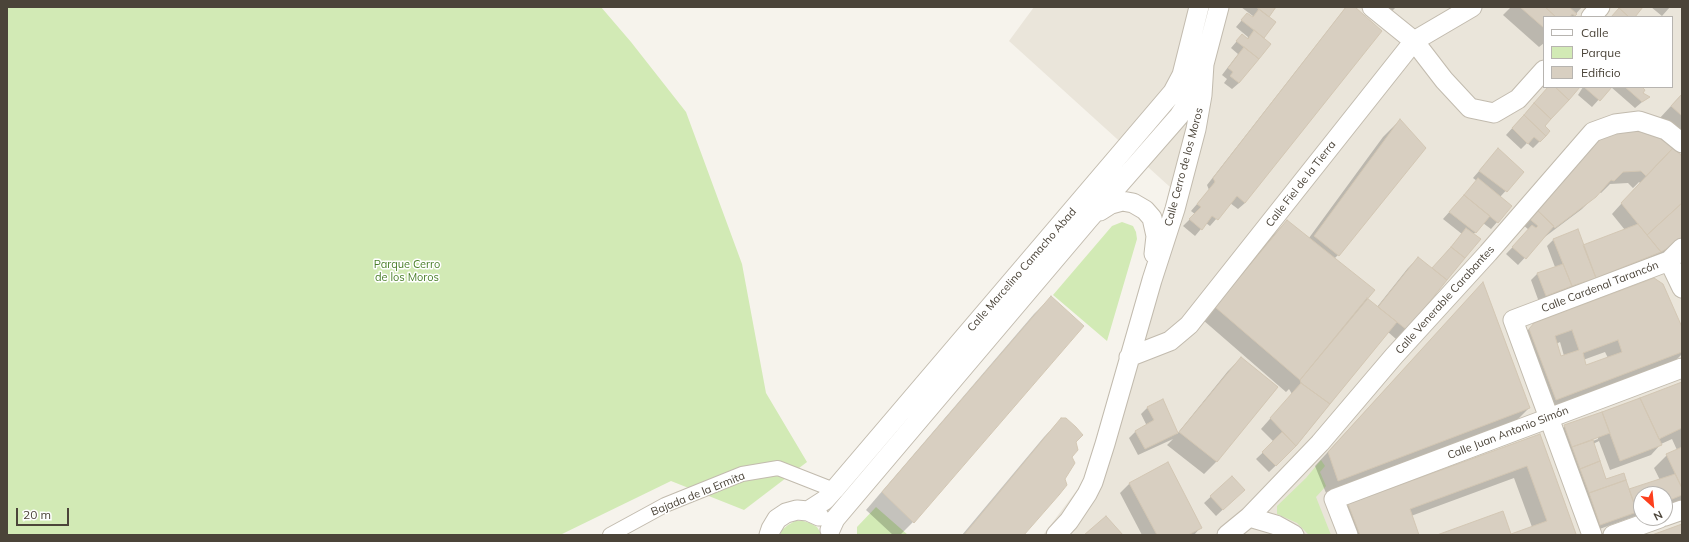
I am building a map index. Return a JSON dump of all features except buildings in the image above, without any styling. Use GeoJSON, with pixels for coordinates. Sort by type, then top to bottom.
{"type":"FeatureCollection","features":[{"type":"Feature","properties":{"kind":"street","name":"Calle Marcelino Camacho Abad"},"geometry":{"type":"LineString","coordinates":[[808,510],[824,500],[834,490],[1173,92],[1182,75],[1199,7]]}},
{"type":"Feature","properties":{"kind":"street","name":"Calle Cerro de los Moros"},"geometry":{"type":"LineString","coordinates":[[1056,535],[1069,521],[1093,482],[1152,280],[1175,209],[1196,129],[1202,95],[1204,64],[1219,7]]}},
{"type":"Feature","properties":{"kind":"street"},"geometry":{"type":"LineString","coordinates":[[1372,7],[1414,41],[1444,80],[1470,108],[1494,113],[1518,99],[1543,71]]}},
{"type":"Feature","properties":{"kind":"street","name":"Calle Fiel de la Tierra"},"geometry":{"type":"LineString","coordinates":[[1129,357],[1170,341],[1189,325],[1414,41],[1472,7]]}},
{"type":"Feature","properties":{"kind":"street"},"geometry":{"type":"LineString","coordinates":[[1592,16],[1600,7]]}},
{"type":"Feature","properties":{"kind":"street","name":"Calle Marcelino Camacho Abad"},"geometry":{"type":"LineString","coordinates":[[831,533],[835,519],[1088,220],[1179,116],[1192,96],[1204,64]]}},
{"type":"Feature","properties":{"kind":"street","name":"Calle Venerable Carabantes"},"geometry":{"type":"LineString","coordinates":[[1227,535],[1249,517],[1320,443],[1394,356],[1488,253],[1593,132],[1615,124],[1639,121],[1666,130],[1682,144]]}},
{"type":"Feature","properties":{"kind":"street","name":"Calle Cerro de los Moros"},"geometry":{"type":"LineString","coordinates":[[1088,220],[1111,204],[1122,201],[1133,203],[1145,210],[1152,218],[1156,236],[1152,280]]}},
{"type":"Feature","properties":{"kind":"street"},"geometry":{"type":"LineString","coordinates":[[1676,254],[1682,288]]}},
{"type":"Feature","properties":{"kind":"street","name":"Calle Cardenal Tarancón"},"geometry":{"type":"LineString","coordinates":[[1549,418],[1513,320],[1676,254]]}},
{"type":"Feature","properties":{"kind":"street","name":"Calle Juan Antonio Simón"},"geometry":{"type":"LineString","coordinates":[[1348,535],[1334,499],[1682,368]]}},
{"type":"Feature","properties":{"kind":"street"},"geometry":{"type":"LineString","coordinates":[[1549,418],[1592,535]]}},
{"type":"Feature","properties":{"kind":"street","name":"Bajada de la Ermita"},"geometry":{"type":"LineString","coordinates":[[610,535],[665,505],[742,474],[778,468],[834,490]]}},
{"type":"Feature","properties":{"kind":"street"},"geometry":{"type":"LineString","coordinates":[[769,535],[770,528],[777,519],[786,513],[797,510],[808,510],[818,515],[825,522],[831,533]]}},
{"type":"Feature","properties":{"kind":"street"},"geometry":{"type":"LineString","coordinates":[[1249,517],[1276,525],[1294,535]]}},
{"type":"Feature","properties":{"kind":"street"},"geometry":{"type":"LineString","coordinates":[[1613,535],[1638,526]]}},
{"type":"Feature","properties":{"kind":"shaded area"},"geometry":{"type":"Polygon","coordinates":[[[1034,7],[1682,7],[1682,535],[1043,535],[1083,482],[1157,239],[1170,187],[1009,41],[1034,7]]]}},
{"type":"Feature","properties":{"kind":"green space","name":"Parque Cerro de los Moros"},"geometry":{"type":"Polygon","coordinates":[[[7,7],[601,7],[631,42],[686,112],[742,264],[766,393],[807,462],[744,510],[671,481],[560,535],[7,535],[7,7]]]}},
{"type":"Feature","properties":{"kind":"green space"},"geometry":{"type":"Polygon","coordinates":[[[1122,222],[1133,226],[1137,239],[1107,341],[1053,295],[1112,226],[1122,222]]]}},
{"type":"Feature","properties":{"kind":"green space"},"geometry":{"type":"Polygon","coordinates":[[[1321,460],[1325,466],[1320,472],[1326,486],[1316,497],[1331,535],[1309,535],[1297,523],[1277,514],[1277,506],[1306,478],[1321,460]]]}},
{"type":"Feature","properties":{"kind":"green space"},"geometry":{"type":"Polygon","coordinates":[[[876,507],[908,535],[857,535],[857,527],[876,507]]]}},
{"type":"Feature","properties":{"kind":"green space"},"geometry":{"type":"Polygon","coordinates":[[[795,521],[810,523],[817,527],[822,535],[780,535],[782,530],[795,521]]]}}]}
